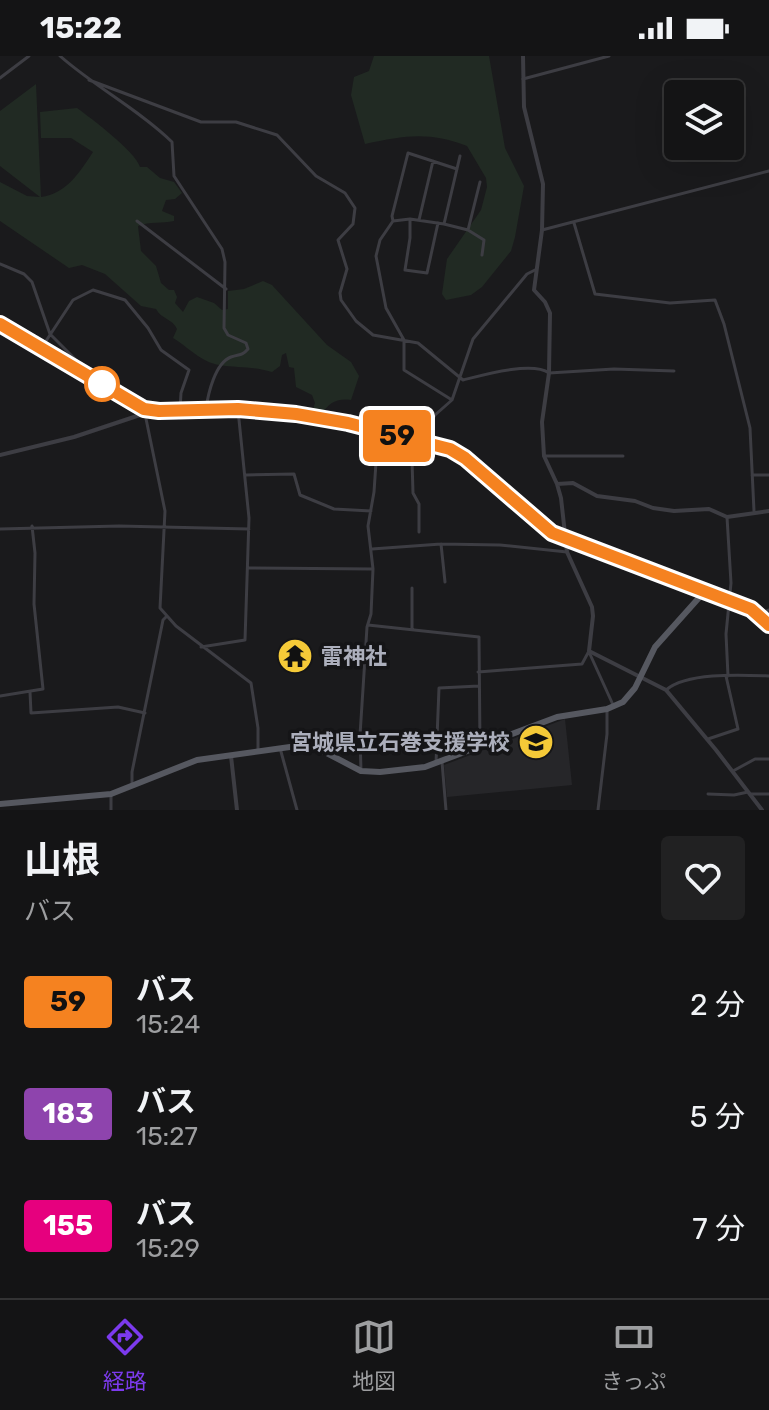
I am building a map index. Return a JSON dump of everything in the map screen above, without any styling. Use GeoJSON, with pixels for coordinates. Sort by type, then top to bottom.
{"type":"FeatureCollection","features":[{"type":"Feature","properties":{"kind":"highway"},"geometry":{"type":"LineString","coordinates":[[0,324],[144,409],[238,409],[296,414],[378,431],[458,453],[545,529],[730,601],[759,614],[769,625]]}},
{"type":"Feature","properties":{"kind":"main road"},"geometry":{"type":"LineString","coordinates":[[0,804],[111,794],[197,760],[280,748],[311,747],[361,771],[416,769],[563,715],[611,708],[629,695],[655,647],[705,591]]}},
{"type":"Feature","properties":{"kind":"street"},"geometry":{"type":"LineString","coordinates":[[0,78],[29,56]]}},
{"type":"Feature","properties":{"kind":"street"},"geometry":{"type":"LineString","coordinates":[[60,56],[172,142],[174,176],[222,249],[226,289],[225,331],[246,343],[248,349],[246,353],[232,357],[223,364],[210,391],[206,409]]}},
{"type":"Feature","properties":{"kind":"street"},"geometry":{"type":"LineString","coordinates":[[478,672],[582,664],[589,651],[593,616],[592,607],[567,552],[557,484],[544,456],[542,422],[549,373],[550,313],[534,290],[542,230],[542,176],[524,107],[523,56]]}},
{"type":"Feature","properties":{"kind":"street"},"geometry":{"type":"LineString","coordinates":[[523,79],[609,56]]}},
{"type":"Feature","properties":{"kind":"street"},"geometry":{"type":"LineString","coordinates":[[89,80],[201,122],[236,122],[277,135],[313,173],[337,187],[355,208],[353,224],[338,240],[347,269],[341,300],[365,330],[373,335],[418,343],[463,380],[519,369],[544,369],[549,373],[614,369],[674,371]]}},
{"type":"Feature","properties":{"kind":"street"},"geometry":{"type":"LineString","coordinates":[[452,400],[404,370],[404,340],[386,308],[376,256],[380,240],[393,221],[408,153],[457,169]]}},
{"type":"Feature","properties":{"kind":"street"},"geometry":{"type":"LineString","coordinates":[[410,219],[405,270],[427,273],[460,156]]}},
{"type":"Feature","properties":{"kind":"street"},"geometry":{"type":"LineString","coordinates":[[419,220],[433,161]]}},
{"type":"Feature","properties":{"kind":"street"},"geometry":{"type":"LineString","coordinates":[[542,230],[769,171]]}},
{"type":"Feature","properties":{"kind":"street"},"geometry":{"type":"LineString","coordinates":[[468,230],[480,182]]}},
{"type":"Feature","properties":{"kind":"street"},"geometry":{"type":"LineString","coordinates":[[393,221],[419,220],[468,230],[484,240],[482,255]]}},
{"type":"Feature","properties":{"kind":"street"},"geometry":{"type":"LineString","coordinates":[[137,221],[226,289]]}},
{"type":"Feature","properties":{"kind":"street"},"geometry":{"type":"LineString","coordinates":[[574,223],[595,294],[670,303],[715,300],[748,417],[754,511]]}},
{"type":"Feature","properties":{"kind":"street"},"geometry":{"type":"LineString","coordinates":[[0,264],[24,274],[32,282],[50,334],[97,381]]}},
{"type":"Feature","properties":{"kind":"street"},"geometry":{"type":"LineString","coordinates":[[419,532],[419,504],[413,493],[412,471],[417,441],[430,421],[452,400],[476,333],[527,274],[536,270]]}},
{"type":"Feature","properties":{"kind":"street"},"geometry":{"type":"LineString","coordinates":[[41,348],[73,300],[87,291],[112,294],[125,300],[141,318],[161,350],[189,370],[181,393],[180,410]]}},
{"type":"Feature","properties":{"kind":"street"},"geometry":{"type":"LineString","coordinates":[[0,455],[85,434],[140,415],[144,409]]}},
{"type":"Feature","properties":{"kind":"street"},"geometry":{"type":"LineString","coordinates":[[144,409],[165,511],[159,605],[166,617],[201,647],[251,683],[258,750]]}},
{"type":"Feature","properties":{"kind":"street"},"geometry":{"type":"LineString","coordinates":[[201,647],[245,640],[249,529],[238,409]]}},
{"type":"Feature","properties":{"kind":"street"},"geometry":{"type":"LineString","coordinates":[[361,771],[360,735],[373,569],[368,526],[378,431]]}},
{"type":"Feature","properties":{"kind":"street"},"geometry":{"type":"LineString","coordinates":[[544,456],[623,456]]}},
{"type":"Feature","properties":{"kind":"street"},"geometry":{"type":"LineString","coordinates":[[246,475],[294,474],[300,495],[329,508],[371,511]]}},
{"type":"Feature","properties":{"kind":"street"},"geometry":{"type":"LineString","coordinates":[[752,475],[769,475]]}},
{"type":"Feature","properties":{"kind":"street"},"geometry":{"type":"LineString","coordinates":[[557,484],[573,483],[597,496],[674,511],[715,509],[727,517],[769,511]]}},
{"type":"Feature","properties":{"kind":"street"},"geometry":{"type":"LineString","coordinates":[[708,739],[738,729],[727,676],[730,548],[727,517]]}},
{"type":"Feature","properties":{"kind":"street"},"geometry":{"type":"LineString","coordinates":[[0,696],[43,689],[35,618],[32,526]]}},
{"type":"Feature","properties":{"kind":"street"},"geometry":{"type":"LineString","coordinates":[[0,529],[32,526],[249,529]]}},
{"type":"Feature","properties":{"kind":"street"},"geometry":{"type":"LineString","coordinates":[[372,549],[441,544],[500,545],[567,552]]}},
{"type":"Feature","properties":{"kind":"street"},"geometry":{"type":"LineString","coordinates":[[441,544],[445,582]]}},
{"type":"Feature","properties":{"kind":"street"},"geometry":{"type":"LineString","coordinates":[[249,568],[373,569]]}},
{"type":"Feature","properties":{"kind":"street"},"geometry":{"type":"LineString","coordinates":[[412,588],[412,629]]}},
{"type":"Feature","properties":{"kind":"street"},"geometry":{"type":"LineString","coordinates":[[759,614],[769,610]]}},
{"type":"Feature","properties":{"kind":"street"},"geometry":{"type":"LineString","coordinates":[[132,788],[132,772],[166,617]]}},
{"type":"Feature","properties":{"kind":"street"},"geometry":{"type":"LineString","coordinates":[[368,625],[478,636],[480,746]]}},
{"type":"Feature","properties":{"kind":"street"},"geometry":{"type":"LineString","coordinates":[[589,651],[666,690],[762,810]]}},
{"type":"Feature","properties":{"kind":"street"},"geometry":{"type":"LineString","coordinates":[[589,651],[611,708],[598,810]]}},
{"type":"Feature","properties":{"kind":"street"},"geometry":{"type":"LineString","coordinates":[[666,690],[676,683],[727,676],[769,676]]}},
{"type":"Feature","properties":{"kind":"street"},"geometry":{"type":"LineString","coordinates":[[446,810],[439,762],[439,688],[479,686]]}},
{"type":"Feature","properties":{"kind":"street"},"geometry":{"type":"LineString","coordinates":[[30,692],[31,713],[118,707],[145,713]]}},
{"type":"Feature","properties":{"kind":"street"},"geometry":{"type":"LineString","coordinates":[[311,747],[313,739],[360,735]]}},
{"type":"Feature","properties":{"kind":"street"},"geometry":{"type":"LineString","coordinates":[[280,748],[297,810]]}},
{"type":"Feature","properties":{"kind":"street"},"geometry":{"type":"LineString","coordinates":[[231,754],[237,810]]}},
{"type":"Feature","properties":{"kind":"street"},"geometry":{"type":"LineString","coordinates":[[733,771],[755,759],[769,759]]}},
{"type":"Feature","properties":{"kind":"street"},"geometry":{"type":"LineString","coordinates":[[111,794],[111,810]]}},
{"type":"Feature","properties":{"kind":"street"},"geometry":{"type":"LineString","coordinates":[[708,794],[769,794]]}},
{"type":"Feature","properties":{"kind":"shaded area"},"geometry":{"type":"Polygon","coordinates":[[[374,56],[489,56],[505,148],[524,186],[511,251],[482,287],[471,295],[446,300],[442,294],[447,259],[481,210],[486,178],[467,146],[453,141],[416,136],[365,144],[351,95],[354,77],[369,71],[374,56]]]}},
{"type":"Feature","properties":{"kind":"shaded area"},"geometry":{"type":"Polygon","coordinates":[[[36,84],[41,197],[65,187],[93,152],[71,138],[41,138],[40,112],[77,108],[122,144],[140,167],[147,167],[160,178],[174,182],[182,193],[175,199],[166,200],[162,211],[174,216],[174,221],[138,226],[141,251],[156,266],[161,283],[174,290],[177,297],[175,303],[183,312],[189,301],[197,297],[214,303],[222,310],[228,309],[228,291],[244,289],[263,281],[272,285],[327,345],[351,362],[359,376],[351,400],[333,402],[321,415],[316,415],[312,395],[296,387],[294,368],[289,367],[286,353],[282,355],[280,366],[272,372],[206,361],[173,338],[177,329],[173,323],[156,309],[141,306],[105,274],[82,265],[69,268],[0,221],[0,182],[27,196],[40,197],[0,166],[0,111],[36,84]]]}},
{"type":"Feature","properties":{"kind":"shaded area","name":"宮城県立石巻支援学校"},"geometry":{"type":"Polygon","coordinates":[[[565,719],[572,785],[447,797],[444,765],[565,719]]]}},
{"type":"Feature","properties":{"kind":"bus line","name":"59"},"geometry":{"type":"LineString","coordinates":[[0,324],[144,409],[238,409],[296,414],[348,423],[450,449],[465,458],[552,533],[751,609],[769,625]]}},
{"type":"Feature","properties":{"kind":"place","name":"雷神社"},"geometry":{"type":"Point","coordinates":[295,656]}},
{"type":"Feature","properties":{"kind":"place","name":"宮城県立石巻支援学校"},"geometry":{"type":"Point","coordinates":[536,742]}}]}
